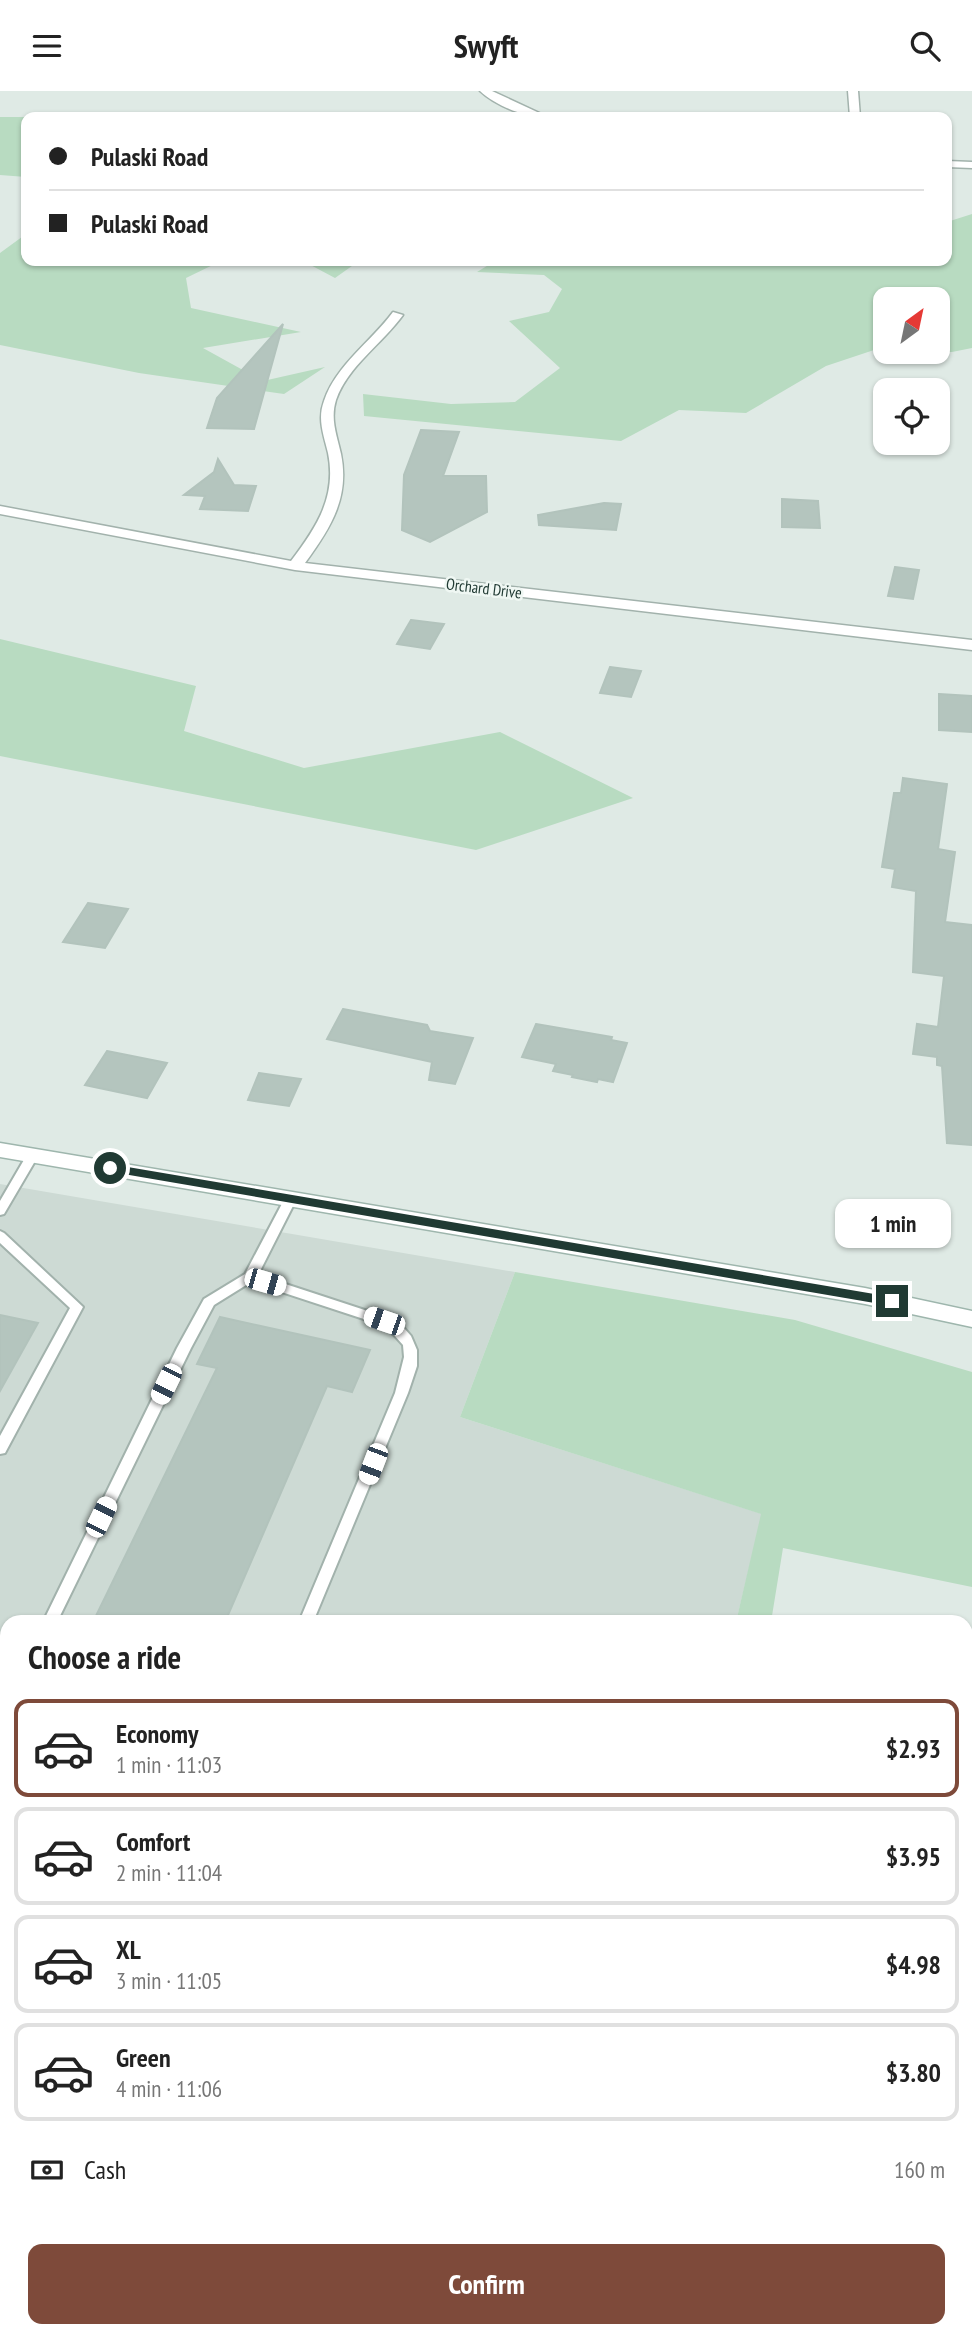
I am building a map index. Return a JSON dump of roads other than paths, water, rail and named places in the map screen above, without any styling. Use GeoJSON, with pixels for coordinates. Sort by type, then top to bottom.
{"type":"FeatureCollection","features":[{"type":"Feature","properties":{"kind":"street"},"geometry":{"type":"LineString","coordinates":[[485,91],[527,112]]}},
{"type":"Feature","properties":{"kind":"street"},"geometry":{"type":"LineString","coordinates":[[853,91],[855,112]]}},
{"type":"Feature","properties":{"kind":"street"},"geometry":{"type":"LineString","coordinates":[[952,164],[972,165]]}},
{"type":"Feature","properties":{"kind":"street"},"geometry":{"type":"LineString","coordinates":[[295,566],[334,507],[339,484],[327,427],[329,403],[344,375],[386,332],[397,315]]}},
{"type":"Feature","properties":{"kind":"street","name":"Orchard Drive"},"geometry":{"type":"LineString","coordinates":[[0,510],[295,566],[972,645]]}},
{"type":"Feature","properties":{"kind":"street"},"geometry":{"type":"LineString","coordinates":[[0,1150],[865,1296],[972,1319]]}},
{"type":"Feature","properties":{"kind":"lane"},"geometry":{"type":"LineString","coordinates":[[0,1211],[32,1156]]}},
{"type":"Feature","properties":{"kind":"lane"},"geometry":{"type":"LineString","coordinates":[[53,1615],[178,1359],[209,1302],[250,1277],[291,1198]]}},
{"type":"Feature","properties":{"kind":"lane"},"geometry":{"type":"LineString","coordinates":[[0,1236],[77,1307],[0,1449]]}},
{"type":"Feature","properties":{"kind":"lane"},"geometry":{"type":"LineString","coordinates":[[250,1277],[384,1321],[401,1332],[409,1343],[411,1358],[400,1396],[356,1508],[309,1615]]}}]}
